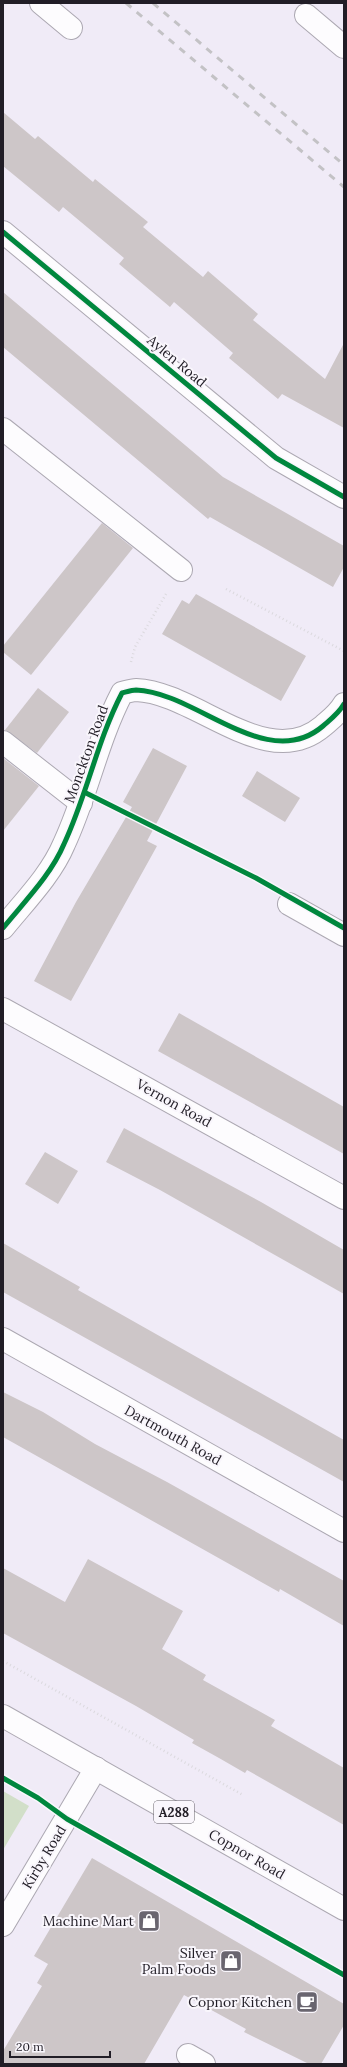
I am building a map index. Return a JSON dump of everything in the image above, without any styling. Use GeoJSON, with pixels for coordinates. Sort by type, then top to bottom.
{"type":"FeatureCollection","features":[{"type":"Feature","properties":{"kind":"street"},"geometry":{"type":"LineString","coordinates":[[41,3],[71,28]]}},
{"type":"Feature","properties":{"kind":"street"},"geometry":{"type":"LineString","coordinates":[[306,15],[344,47]]}},
{"type":"Feature","properties":{"kind":"street","name":"Aylen Road"},"geometry":{"type":"LineString","coordinates":[[3,232],[276,458],[344,497]]}},
{"type":"Feature","properties":{"kind":"street"},"geometry":{"type":"LineString","coordinates":[[3,430],[180,570]]}},
{"type":"Feature","properties":{"kind":"street","name":"Monckton Road"},"geometry":{"type":"LineString","coordinates":[[3,928],[47,872],[64,846],[81,803],[109,718],[122,693],[136,690],[161,695],[266,740],[290,742],[316,732],[340,711],[344,704]]}},
{"type":"Feature","properties":{"kind":"street"},"geometry":{"type":"LineString","coordinates":[[3,742],[81,803]]}},
{"type":"Feature","properties":{"kind":"street"},"geometry":{"type":"LineString","coordinates":[[289,904],[344,935]]}},
{"type":"Feature","properties":{"kind":"street","name":"Vernon Road"},"geometry":{"type":"LineString","coordinates":[[3,1009],[344,1198]]}},
{"type":"Feature","properties":{"kind":"street","name":"Dartmouth Road"},"geometry":{"type":"LineString","coordinates":[[3,1339],[344,1532]]}},
{"type":"Feature","properties":{"kind":"street","name":"Copnor Road"},"geometry":{"type":"LineString","coordinates":[[3,1716],[344,1909]]}},
{"type":"Feature","properties":{"kind":"street","name":"Kirby Road"},"geometry":{"type":"LineString","coordinates":[[3,1925],[96,1768]]}},
{"type":"Feature","properties":{"kind":"path"},"geometry":{"type":"LineString","coordinates":[[122,693],[135,647],[180,570]]}},
{"type":"Feature","properties":{"kind":"path"},"geometry":{"type":"LineString","coordinates":[[226,589],[344,651]]}},
{"type":"Feature","properties":{"kind":"path"},"geometry":{"type":"LineString","coordinates":[[3,1661],[243,1795]]}},
{"type":"Feature","properties":{"kind":"green space"},"geometry":{"type":"Polygon","coordinates":[[[3,1791],[29,1806],[3,1850],[3,1791]]]}},
{"type":"Feature","properties":{"kind":"building"},"geometry":{"type":"Polygon","coordinates":[[[3,112],[35,139],[38,136],[93,182],[95,179],[148,222],[143,227],[203,277],[208,271],[258,314],[253,320],[325,379],[344,343],[344,428],[282,394],[278,399],[229,358],[233,353],[174,302],[170,307],[119,264],[124,258],[63,207],[59,212],[3,166],[3,112]]]}},
{"type":"Feature","properties":{"kind":"building"},"geometry":{"type":"Polygon","coordinates":[[[3,292],[223,477],[344,546],[344,567],[333,587],[210,517],[208,519],[3,347],[3,292]]]}},
{"type":"Feature","properties":{"kind":"building"},"geometry":{"type":"Polygon","coordinates":[[[102,523],[133,548],[31,675],[3,652],[3,646],[102,523]]]}},
{"type":"Feature","properties":{"kind":"building"},"geometry":{"type":"Polygon","coordinates":[[[196,594],[306,656],[281,701],[162,634],[182,600],[189,604],[196,594]]]}},
{"type":"Feature","properties":{"kind":"building"},"geometry":{"type":"Polygon","coordinates":[[[38,688],[69,712],[37,753],[5,730],[38,688]]]}},
{"type":"Feature","properties":{"kind":"building"},"geometry":{"type":"Polygon","coordinates":[[[153,748],[187,766],[147,841],[157,846],[71,1001],[34,981],[76,902],[132,807],[123,802],[153,748]]]}},
{"type":"Feature","properties":{"kind":"building"},"geometry":{"type":"Polygon","coordinates":[[[3,758],[39,786],[3,831],[3,758]]]}},
{"type":"Feature","properties":{"kind":"building"},"geometry":{"type":"Polygon","coordinates":[[[257,771],[300,798],[285,822],[242,796],[257,771]]]}},
{"type":"Feature","properties":{"kind":"building"},"geometry":{"type":"Polygon","coordinates":[[[179,1013],[344,1107],[344,1154],[158,1051],[179,1013]]]}},
{"type":"Feature","properties":{"kind":"building"},"geometry":{"type":"Polygon","coordinates":[[[124,1128],[261,1202],[344,1250],[344,1294],[160,1190],[106,1162],[124,1128]]]}},
{"type":"Feature","properties":{"kind":"building"},"geometry":{"type":"Polygon","coordinates":[[[45,1152],[78,1171],[58,1204],[25,1184],[45,1152]]]}},
{"type":"Feature","properties":{"kind":"building"},"geometry":{"type":"Polygon","coordinates":[[[3,1243],[80,1287],[78,1290],[344,1440],[344,1482],[3,1292],[3,1243]]]}},
{"type":"Feature","properties":{"kind":"building"},"geometry":{"type":"Polygon","coordinates":[[[3,1392],[43,1412],[95,1444],[167,1482],[344,1581],[344,1626],[280,1589],[279,1592],[3,1437],[3,1392]]]}},
{"type":"Feature","properties":{"kind":"building"},"geometry":{"type":"Polygon","coordinates":[[[88,1559],[183,1611],[162,1649],[206,1675],[203,1680],[275,1720],[271,1726],[344,1768],[344,1825],[247,1770],[245,1773],[192,1743],[194,1740],[136,1706],[3,1633],[3,1568],[65,1602],[88,1559]]]}},
{"type":"Feature","properties":{"kind":"building"},"geometry":{"type":"Polygon","coordinates":[[[92,1858],[344,2004],[344,2025],[321,2064],[309,2064],[244,2032],[246,2029],[184,1995],[144,2064],[3,2064],[3,2051],[42,1986],[37,1983],[48,1964],[34,1956],[92,1858]]]}},
{"type":"Feature","properties":{"kind":"railway"},"geometry":{"type":"LineString","coordinates":[[126,3],[344,187]]}},
{"type":"Feature","properties":{"kind":"railway"},"geometry":{"type":"LineString","coordinates":[[153,3],[344,165]]}},
{"type":"Feature","properties":{"kind":"cycle path"},"geometry":{"type":"LineString","coordinates":[[3,232],[276,458],[344,497]]}},
{"type":"Feature","properties":{"kind":"cycle path"},"geometry":{"type":"LineString","coordinates":[[3,928],[45,877],[59,855],[72,825],[113,711],[122,693],[136,690],[159,694],[183,703],[231,727],[255,736],[279,741],[301,738],[323,726],[344,704]]}},
{"type":"Feature","properties":{"kind":"cycle path"},"geometry":{"type":"LineString","coordinates":[[86,793],[256,878],[344,928]]}},
{"type":"Feature","properties":{"kind":"cycle path"},"geometry":{"type":"LineString","coordinates":[[3,1778],[38,1798],[67,1819],[344,1975]]}},
{"type":"Feature","properties":{"kind":"place","name":"Machine Mart"},"geometry":{"type":"Point","coordinates":[149,1921]}},
{"type":"Feature","properties":{"kind":"place","name":"Silver Palm Foods"},"geometry":{"type":"Point","coordinates":[231,1961]}},
{"type":"Feature","properties":{"kind":"place","name":"Copnor Kitchen"},"geometry":{"type":"Point","coordinates":[307,2002]}}]}
